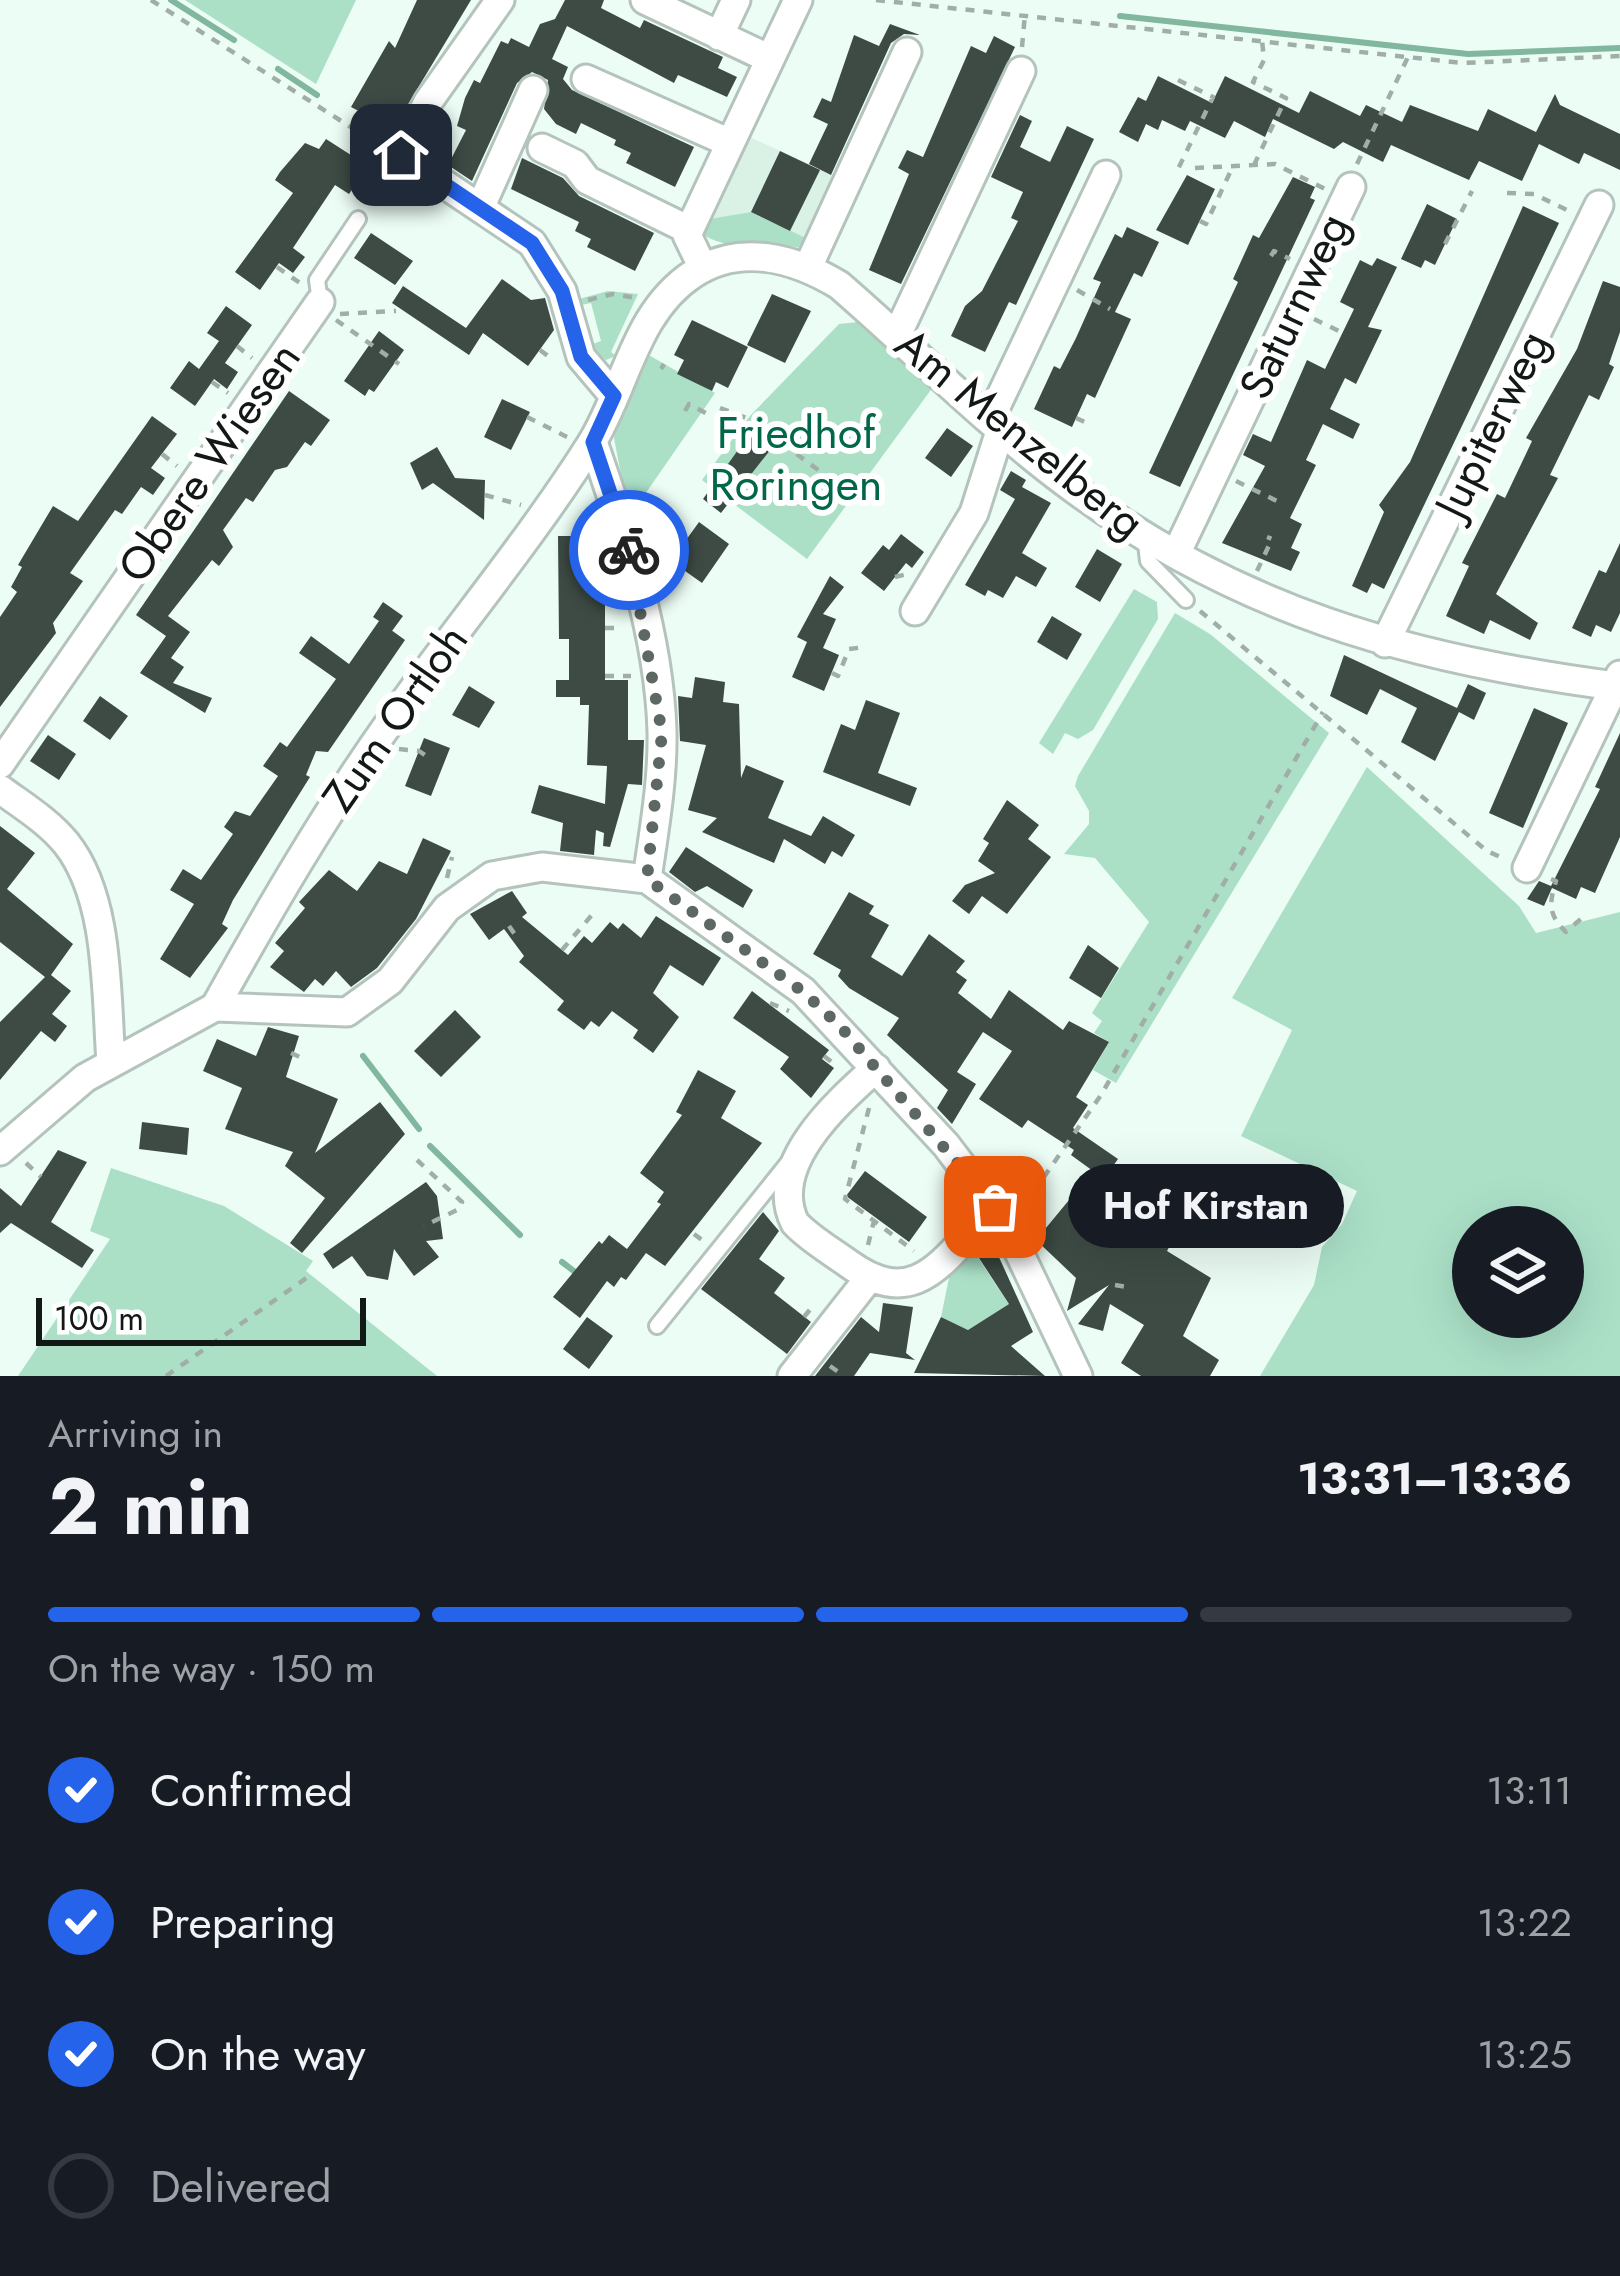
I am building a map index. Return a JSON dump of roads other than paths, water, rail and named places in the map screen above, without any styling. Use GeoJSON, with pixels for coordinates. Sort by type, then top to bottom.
{"type":"FeatureCollection","features":[{"type":"Feature","properties":{"kind":"street"},"geometry":{"type":"LineString","coordinates":[[500,0],[393,152],[532,243],[566,305],[581,357],[614,396]]}},
{"type":"Feature","properties":{"kind":"street"},"geometry":{"type":"LineString","coordinates":[[644,0],[770,59]]}},
{"type":"Feature","properties":{"kind":"street"},"geometry":{"type":"LineString","coordinates":[[719,36],[736,0]]}},
{"type":"Feature","properties":{"kind":"street"},"geometry":{"type":"LineString","coordinates":[[689,230],[798,0]]}},
{"type":"Feature","properties":{"kind":"street"},"geometry":{"type":"LineString","coordinates":[[808,267],[907,52]]}},
{"type":"Feature","properties":{"kind":"street"},"geometry":{"type":"LineString","coordinates":[[897,335],[1021,71]]}},
{"type":"Feature","properties":{"kind":"street"},"geometry":{"type":"LineString","coordinates":[[586,79],[730,143]]}},
{"type":"Feature","properties":{"kind":"street"},"geometry":{"type":"LineString","coordinates":[[482,206],[533,90]]}},
{"type":"Feature","properties":{"kind":"street"},"geometry":{"type":"LineString","coordinates":[[542,148],[575,164],[586,180],[689,230],[704,268]]}},
{"type":"Feature","properties":{"kind":"street"},"geometry":{"type":"LineString","coordinates":[[915,611],[974,513],[995,423],[1106,175]]}},
{"type":"Feature","properties":{"kind":"street","name":"Saturnweg"},"geometry":{"type":"LineString","coordinates":[[1176,554],[1348,193]]}},
{"type":"Feature","properties":{"kind":"street","name":"Jupiterweg"},"geometry":{"type":"LineString","coordinates":[[1384,643],[1595,213]]}},
{"type":"Feature","properties":{"kind":"street","name":"Am Menzelberg"},"geometry":{"type":"LineString","coordinates":[[590,445],[655,309],[704,268],[761,256],[808,267],[839,285],[1064,481],[1145,536],[1246,592],[1384,643],[1495,670],[1617,680],[1528,868]]}},
{"type":"Feature","properties":{"kind":"street","name":"Obere Wiesen"},"geometry":{"type":"LineString","coordinates":[[0,764],[320,302]]}},
{"type":"Feature","properties":{"kind":"street"},"geometry":{"type":"LineString","coordinates":[[590,445],[626,536],[655,676],[661,774],[647,879]]}},
{"type":"Feature","properties":{"kind":"street","name":"Zum Ortloh"},"geometry":{"type":"LineString","coordinates":[[215,1007],[294,865],[377,740],[590,445]]}},
{"type":"Feature","properties":{"kind":"street"},"geometry":{"type":"LineString","coordinates":[[0,789],[58,833],[85,875],[99,942],[111,1063]]}},
{"type":"Feature","properties":{"kind":"street"},"geometry":{"type":"LineString","coordinates":[[0,1150],[53,1103],[111,1063],[215,1007],[346,1012],[357,1007],[390,981],[452,903],[502,872],[542,867],[647,879],[802,991],[867,1075],[1000,1215],[1078,1376]]}},
{"type":"Feature","properties":{"kind":"street"},"geometry":{"type":"LineString","coordinates":[[867,1075],[829,1112],[802,1155],[789,1196],[795,1223],[912,1283],[1000,1215]]}},
{"type":"Feature","properties":{"kind":"street"},"geometry":{"type":"LineString","coordinates":[[792,1376],[868,1264]]}},
{"type":"Feature","properties":{"kind":"lane","name":"Obere Wiesen"},"geometry":{"type":"LineString","coordinates":[[320,302],[317,280],[358,218]]}},
{"type":"Feature","properties":{"kind":"lane"},"geometry":{"type":"LineString","coordinates":[[1145,536],[1148,561],[1186,600]]}},
{"type":"Feature","properties":{"kind":"lane"},"geometry":{"type":"LineString","coordinates":[[657,1326],[776,1171],[802,1155]]}},
{"type":"Feature","properties":{"kind":"waterway"},"geometry":{"type":"LineString","coordinates":[[171,0],[234,40]]}},
{"type":"Feature","properties":{"kind":"waterway"},"geometry":{"type":"LineString","coordinates":[[1120,16],[1468,54],[1620,48]]}},
{"type":"Feature","properties":{"kind":"waterway"},"geometry":{"type":"LineString","coordinates":[[278,69],[317,95]]}},
{"type":"Feature","properties":{"kind":"waterway"},"geometry":{"type":"LineString","coordinates":[[363,1056],[419,1129]]}},
{"type":"Feature","properties":{"kind":"waterway"},"geometry":{"type":"LineString","coordinates":[[430,1146],[520,1235]]}},
{"type":"Feature","properties":{"kind":"waterway"},"geometry":{"type":"LineString","coordinates":[[562,1262],[579,1275]]}},
{"type":"Feature","properties":{"kind":"place","name":"Hof Kirstan"},"geometry":{"type":"Point","coordinates":[995,1207]}},
{"type":"Feature","properties":{"kind":"park label","name":"Friedhof Roringen"},"geometry":{"type":"Point","coordinates":[796,458]}}]}
